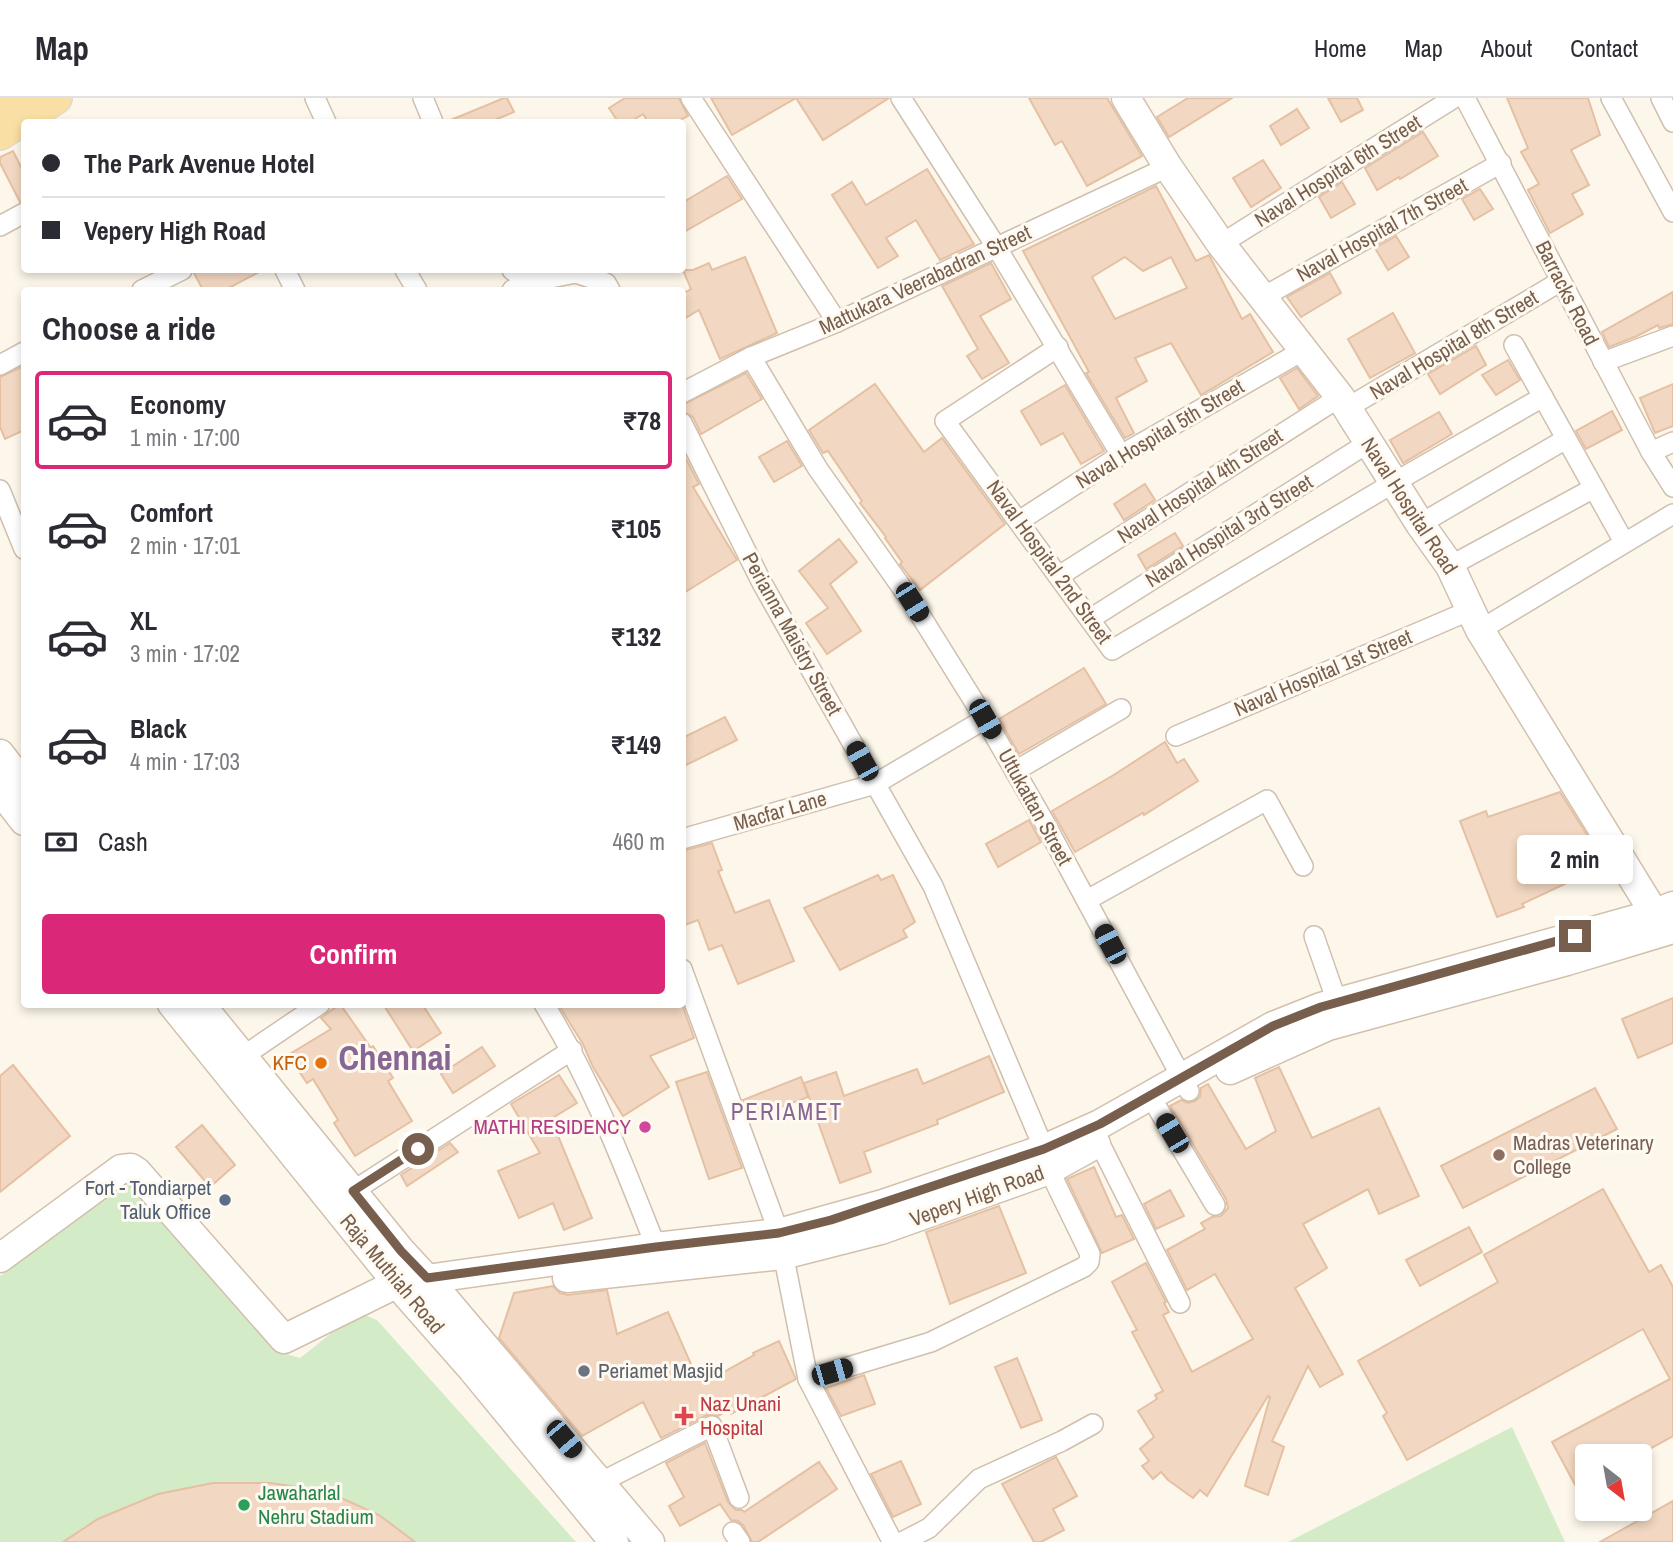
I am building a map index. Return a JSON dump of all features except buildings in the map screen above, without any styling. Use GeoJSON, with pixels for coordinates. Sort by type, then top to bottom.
{"type":"FeatureCollection","features":[{"type":"Feature","properties":{"kind":"main road"},"geometry":{"type":"LineString","coordinates":[[0,107],[13,98]]}},
{"type":"Feature","properties":{"kind":"main road"},"geometry":{"type":"LineString","coordinates":[[23,119],[56,98]]}},
{"type":"Feature","properties":{"kind":"main road","name":"Naval Hospital Road"},"geometry":{"type":"LineString","coordinates":[[1126,98],[1168,167],[1221,244],[1343,402],[1420,524],[1450,566],[1475,620],[1666,920]]}},
{"type":"Feature","properties":{"kind":"main road"},"geometry":{"type":"LineString","coordinates":[[0,134],[21,120]]}},
{"type":"Feature","properties":{"kind":"main road"},"geometry":{"type":"LineString","coordinates":[[0,754],[21,781]]}},
{"type":"Feature","properties":{"kind":"main road"},"geometry":{"type":"LineString","coordinates":[[0,790],[21,817]]}},
{"type":"Feature","properties":{"kind":"main road","name":"Vepery High Road"},"geometry":{"type":"LineString","coordinates":[[417,1286],[881,1230],[1046,1160],[1100,1142],[1158,1109],[1186,1084],[1273,1026],[1337,1002],[1666,920]]}},
{"type":"Feature","properties":{"kind":"main road","name":"Vepery High Road"},"geometry":{"type":"LineString","coordinates":[[1046,1160],[1100,1124],[1186,1084],[1328,1026],[1666,920]]}},
{"type":"Feature","properties":{"kind":"main road","name":"Raja Muthiah Road"},"geometry":{"type":"LineString","coordinates":[[175,1008],[417,1286],[601,1482],[650,1542]]}},
{"type":"Feature","properties":{"kind":"main road","name":"Raja Muthiah Road"},"geometry":{"type":"LineString","coordinates":[[203,1008],[401,1251],[417,1286],[472,1369],[614,1542]]}},
{"type":"Feature","properties":{"kind":"main road"},"geometry":{"type":"LineString","coordinates":[[0,1258],[121,1169],[131,1168],[284,1339],[417,1286]]}},
{"type":"Feature","properties":{"kind":"main road","name":"Vepery High Road"},"geometry":{"type":"LineString","coordinates":[[417,1286],[656,1247],[781,1244]]}},
{"type":"Feature","properties":{"kind":"street"},"geometry":{"type":"LineString","coordinates":[[315,98],[326,119]]}},
{"type":"Feature","properties":{"kind":"street"},"geometry":{"type":"LineString","coordinates":[[423,98],[432,119]]}},
{"type":"Feature","properties":{"kind":"street"},"geometry":{"type":"LineString","coordinates":[[691,98],[837,322]]}},
{"type":"Feature","properties":{"kind":"street"},"geometry":{"type":"LineString","coordinates":[[901,98],[997,248],[1121,455]]}},
{"type":"Feature","properties":{"kind":"street","name":"Naval Hospital 6th Street"},"geometry":{"type":"LineString","coordinates":[[1221,244],[1454,98]]}},
{"type":"Feature","properties":{"kind":"street","name":"Barracks Road"},"geometry":{"type":"LineString","coordinates":[[1465,98],[1651,452],[1673,487]]}},
{"type":"Feature","properties":{"kind":"street"},"geometry":{"type":"LineString","coordinates":[[1611,98],[1673,212]]}},
{"type":"Feature","properties":{"kind":"street"},"geometry":{"type":"LineString","coordinates":[[1661,98],[1673,122]]}},
{"type":"Feature","properties":{"kind":"street","name":"Naval Hospital 7th Street"},"geometry":{"type":"LineString","coordinates":[[1263,297],[1501,163]]}},
{"type":"Feature","properties":{"kind":"street","name":"Mattukara Veerabadran Street"},"geometry":{"type":"LineString","coordinates":[[686,391],[751,357],[837,322],[1168,167]]}},
{"type":"Feature","properties":{"kind":"street"},"geometry":{"type":"LineString","coordinates":[[0,226],[21,215]]}},
{"type":"Feature","properties":{"kind":"street"},"geometry":{"type":"LineString","coordinates":[[148,287],[175,273]]}},
{"type":"Feature","properties":{"kind":"street"},"geometry":{"type":"LineString","coordinates":[[516,273],[530,282]]}},
{"type":"Feature","properties":{"kind":"street"},"geometry":{"type":"LineString","coordinates":[[519,287],[530,282],[576,273],[606,283],[608,287]]}},
{"type":"Feature","properties":{"kind":"street","name":"Naval Hospital 8th Street"},"geometry":{"type":"LineString","coordinates":[[1343,402],[1560,281]]}},
{"type":"Feature","properties":{"kind":"street"},"geometry":{"type":"LineString","coordinates":[[1603,362],[1673,336]]}},
{"type":"Feature","properties":{"kind":"street"},"geometry":{"type":"LineString","coordinates":[[1514,345],[1624,542]]}},
{"type":"Feature","properties":{"kind":"street","name":"Naval Hospital 2nd Street"},"geometry":{"type":"LineString","coordinates":[[1058,347],[945,421],[1112,650],[1395,482]]}},
{"type":"Feature","properties":{"kind":"street","name":"Naval Hospital 5th Street"},"geometry":{"type":"LineString","coordinates":[[1019,521],[1121,455],[1304,349]]}},
{"type":"Feature","properties":{"kind":"street"},"geometry":{"type":"LineString","coordinates":[[0,365],[21,354]]}},
{"type":"Feature","properties":{"kind":"street","name":"Uttukattan Street"},"geometry":{"type":"LineString","coordinates":[[751,357],[818,469],[912,602],[985,719],[1186,1084]]}},
{"type":"Feature","properties":{"kind":"street"},"geometry":{"type":"LineString","coordinates":[[1395,482],[1543,397]]}},
{"type":"Feature","properties":{"kind":"street","name":"Naval Hospital 4th Street"},"geometry":{"type":"LineString","coordinates":[[1059,576],[1343,402]]}},
{"type":"Feature","properties":{"kind":"street","name":"Perianna Maistry Street"},"geometry":{"type":"LineString","coordinates":[[686,431],[762,583],[933,886],[1046,1160],[1090,1254],[1089,1262],[1084,1267],[931,1342],[808,1379]]}},
{"type":"Feature","properties":{"kind":"street"},"geometry":{"type":"LineString","coordinates":[[1420,524],[1566,439]]}},
{"type":"Feature","properties":{"kind":"street"},"geometry":{"type":"LineString","coordinates":[[1651,452],[1673,442]]}},
{"type":"Feature","properties":{"kind":"street","name":"Naval Hospital 3rd Street"},"geometry":{"type":"LineString","coordinates":[[1090,619],[1368,443]]}},
{"type":"Feature","properties":{"kind":"street"},"geometry":{"type":"LineString","coordinates":[[1450,566],[1594,488]]}},
{"type":"Feature","properties":{"kind":"street"},"geometry":{"type":"LineString","coordinates":[[0,490],[4,514],[21,544]]}},
{"type":"Feature","properties":{"kind":"street","name":"Naval Hospital 1st Street"},"geometry":{"type":"LineString","coordinates":[[1176,736],[1475,620],[1673,514]]}},
{"type":"Feature","properties":{"kind":"street"},"geometry":{"type":"LineString","coordinates":[[1015,771],[1121,709]]}},
{"type":"Feature","properties":{"kind":"street","name":"Macfar Lane"},"geometry":{"type":"LineString","coordinates":[[686,838],[875,784],[985,719]]}},
{"type":"Feature","properties":{"kind":"street"},"geometry":{"type":"LineString","coordinates":[[1087,900],[1266,800],[1303,866]]}},
{"type":"Feature","properties":{"kind":"street"},"geometry":{"type":"LineString","coordinates":[[1314,936],[1337,1002]]}},
{"type":"Feature","properties":{"kind":"street"},"geometry":{"type":"LineString","coordinates":[[686,980],[781,1244],[808,1379],[894,1542],[902,1542],[929,1528],[979,1479],[1093,1424]]}},
{"type":"Feature","properties":{"kind":"street"},"geometry":{"type":"LineString","coordinates":[[242,1057],[314,1008]]}},
{"type":"Feature","properties":{"kind":"street"},"geometry":{"type":"LineString","coordinates":[[546,1008],[572,1050],[607,1123],[656,1247]]}},
{"type":"Feature","properties":{"kind":"street"},"geometry":{"type":"LineString","coordinates":[[353,1191],[572,1050]]}},
{"type":"Feature","properties":{"kind":"street"},"geometry":{"type":"LineString","coordinates":[[1158,1109],[1215,1205]]}},
{"type":"Feature","properties":{"kind":"street"},"geometry":{"type":"LineString","coordinates":[[1100,1142],[1180,1303]]}},
{"type":"Feature","properties":{"kind":"street"},"geometry":{"type":"LineString","coordinates":[[601,1482],[712,1426],[739,1498]]}},
{"type":"Feature","properties":{"kind":"green space"},"geometry":{"type":"Polygon","coordinates":[[[133,1178],[276,1351],[300,1358],[358,1312],[377,1320],[576,1542],[0,1542],[0,1276],[133,1178]]]}},
{"type":"Feature","properties":{"kind":"green space"},"geometry":{"type":"Polygon","coordinates":[[[1512,1427],[1565,1542],[1288,1542],[1512,1427]]]}},
{"type":"Feature","properties":{"kind":"place","name":"KFC"},"geometry":{"type":"Point","coordinates":[321,1063]}},
{"type":"Feature","properties":{"kind":"place","name":"MATHI RESIDENCY"},"geometry":{"type":"Point","coordinates":[645,1127]}},
{"type":"Feature","properties":{"kind":"place","name":"Madras Veterinary College"},"geometry":{"type":"Point","coordinates":[1499,1155]}},
{"type":"Feature","properties":{"kind":"place","name":"Fort - Tondiarpet Taluk Office"},"geometry":{"type":"Point","coordinates":[225,1200]}},
{"type":"Feature","properties":{"kind":"place","name":"Periamet Masjid"},"geometry":{"type":"Point","coordinates":[584,1371]}},
{"type":"Feature","properties":{"kind":"place","name":"Naz Unani Hospital"},"geometry":{"type":"Point","coordinates":[684,1416]}},
{"type":"Feature","properties":{"kind":"place","name":"Jawaharlal Nehru Stadium"},"geometry":{"type":"Point","coordinates":[244,1505]}},
{"type":"Feature","properties":{"kind":"district","name":"Chennai"},"geometry":{"type":"Point","coordinates":[395,1058]}},
{"type":"Feature","properties":{"kind":"district","name":"PERIAMET"},"geometry":{"type":"Point","coordinates":[787,1112]}},
{"type":"Feature","properties":{"kind":"route"},"geometry":{"type":"LineString","coordinates":[[418,1149],[353,1191],[401,1251],[427,1278],[779,1233],[883,1204],[1044,1149],[1100,1124],[1273,1026],[1321,1007],[1575,936]]}}]}
